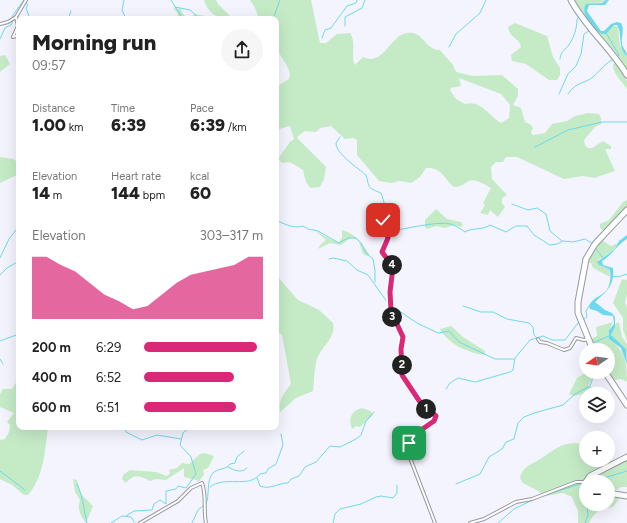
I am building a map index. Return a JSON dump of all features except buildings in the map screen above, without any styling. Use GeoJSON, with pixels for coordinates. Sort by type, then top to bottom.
{"type":"FeatureCollection","features":[{"type":"Feature","properties":{"kind":"highway"},"geometry":{"type":"LineString","coordinates":[[571,0],[585,22],[614,54],[627,75]]}},
{"type":"Feature","properties":{"kind":"highway"},"geometry":{"type":"LineString","coordinates":[[590,343],[579,319],[578,308],[586,259],[591,249],[627,210]]}},
{"type":"Feature","properties":{"kind":"highway"},"geometry":{"type":"LineString","coordinates":[[610,379],[627,405]]}},
{"type":"Feature","properties":{"kind":"highway"},"geometry":{"type":"LineString","coordinates":[[592,475],[627,456]]}},
{"type":"Feature","properties":{"kind":"highway"},"geometry":{"type":"LineString","coordinates":[[615,494],[627,496]]}},
{"type":"Feature","properties":{"kind":"street"},"geometry":{"type":"LineString","coordinates":[[17,16],[26,0]]}},
{"type":"Feature","properties":{"kind":"street"},"geometry":{"type":"LineString","coordinates":[[0,24],[8,22],[16,17]]}},
{"type":"Feature","properties":{"kind":"street"},"geometry":{"type":"LineString","coordinates":[[16,30],[13,37],[16,36]]}},
{"type":"Feature","properties":{"kind":"street"},"geometry":{"type":"LineString","coordinates":[[391,211],[383,220],[388,238],[382,250],[393,267],[390,292],[391,311],[403,337],[402,373],[417,398],[427,410],[435,415],[436,418],[432,423],[414,435],[407,450],[435,523]]}},
{"type":"Feature","properties":{"kind":"street"},"geometry":{"type":"LineString","coordinates":[[538,339],[540,342],[547,343],[564,350],[570,348],[576,338],[583,340],[588,339]]}},
{"type":"Feature","properties":{"kind":"street"},"geometry":{"type":"LineString","coordinates":[[470,523],[484,519],[516,502],[532,499],[579,482]]}},
{"type":"Feature","properties":{"kind":"street"},"geometry":{"type":"LineString","coordinates":[[140,523],[178,501],[191,488],[202,483],[206,492],[204,513],[206,523]]}},
{"type":"Feature","properties":{"kind":"green space"},"geometry":{"type":"Polygon","coordinates":[[[204,0],[216,0],[230,16],[217,16],[211,13],[204,0]]]}},
{"type":"Feature","properties":{"kind":"green space"},"geometry":{"type":"Polygon","coordinates":[[[250,0],[311,0],[320,43],[326,43],[337,34],[350,33],[353,41],[353,58],[355,65],[363,57],[370,59],[380,55],[403,34],[415,33],[434,49],[440,50],[453,65],[456,72],[473,76],[502,75],[518,89],[518,96],[513,105],[521,108],[525,122],[530,124],[533,128],[531,132],[533,135],[545,133],[552,124],[567,121],[575,116],[588,113],[599,114],[601,124],[595,127],[584,140],[585,145],[588,148],[592,148],[603,141],[611,146],[611,149],[605,149],[615,171],[594,178],[583,176],[564,179],[517,157],[506,157],[503,162],[496,162],[491,167],[492,179],[507,195],[502,198],[502,203],[505,207],[498,217],[490,210],[488,215],[480,213],[485,205],[483,203],[491,188],[477,181],[471,180],[460,186],[454,187],[439,171],[436,169],[426,168],[420,177],[411,183],[399,181],[392,183],[379,181],[357,155],[357,140],[353,138],[345,139],[331,126],[320,128],[316,132],[305,131],[297,137],[326,167],[324,179],[320,187],[310,188],[306,182],[303,170],[290,162],[282,163],[279,160],[279,158],[290,142],[294,139],[290,126],[279,129],[279,85],[289,79],[290,73],[279,53],[279,16],[258,16],[250,0]],[[459,78],[461,86],[451,88],[450,90],[456,99],[465,104],[471,103],[480,106],[501,123],[509,118],[510,105],[501,94],[459,78]]]}},
{"type":"Feature","properties":{"kind":"green space"},"geometry":{"type":"Polygon","coordinates":[[[572,0],[606,0],[584,7],[586,15],[602,34],[614,25],[618,27],[620,46],[627,56],[627,74],[584,19],[572,0]]]}},
{"type":"Feature","properties":{"kind":"green space"},"geometry":{"type":"Polygon","coordinates":[[[180,7],[185,16],[178,16],[178,14],[173,8],[179,9],[180,7]]]}},
{"type":"Feature","properties":{"kind":"green space"},"geometry":{"type":"Polygon","coordinates":[[[195,14],[205,16],[193,16],[195,14]]]}},
{"type":"Feature","properties":{"kind":"green space"},"geometry":{"type":"Polygon","coordinates":[[[515,23],[547,36],[553,57],[560,68],[560,75],[557,80],[549,80],[526,64],[512,61],[511,55],[521,47],[509,31],[508,27],[515,23]]]}},
{"type":"Feature","properties":{"kind":"green space"},"geometry":{"type":"Polygon","coordinates":[[[5,55],[10,64],[0,72],[0,56],[5,55]]]}},
{"type":"Feature","properties":{"kind":"green space"},"geometry":{"type":"Polygon","coordinates":[[[616,62],[627,81],[627,89],[614,71],[613,64],[616,62]]]}},
{"type":"Feature","properties":{"kind":"green space"},"geometry":{"type":"Polygon","coordinates":[[[0,157],[13,159],[16,161],[16,175],[0,183],[0,157]]]}},
{"type":"Feature","properties":{"kind":"green space"},"geometry":{"type":"Polygon","coordinates":[[[627,200],[627,213],[606,233],[600,228],[600,224],[609,220],[623,202],[627,200]]]}},
{"type":"Feature","properties":{"kind":"green space"},"geometry":{"type":"Polygon","coordinates":[[[436,209],[447,219],[461,222],[463,225],[461,227],[454,225],[445,228],[436,226],[427,229],[425,227],[425,220],[436,209]]]}},
{"type":"Feature","properties":{"kind":"green space"},"geometry":{"type":"Polygon","coordinates":[[[314,230],[339,242],[342,238],[342,230],[352,234],[359,240],[370,255],[367,256],[363,254],[359,242],[352,238],[341,245],[330,243],[318,249],[326,240],[314,230]]]}},
{"type":"Feature","properties":{"kind":"green space"},"geometry":{"type":"Polygon","coordinates":[[[602,240],[611,246],[618,243],[615,249],[598,260],[601,266],[609,269],[610,277],[593,268],[591,263],[586,262],[602,240]]]}},
{"type":"Feature","properties":{"kind":"green space"},"geometry":{"type":"Polygon","coordinates":[[[279,278],[298,300],[319,310],[333,323],[334,329],[330,339],[317,358],[313,391],[296,398],[280,412],[281,400],[291,384],[282,335],[279,333],[279,278]]]}},
{"type":"Feature","properties":{"kind":"green space"},"geometry":{"type":"Polygon","coordinates":[[[622,279],[627,280],[627,295],[625,302],[627,308],[627,341],[623,330],[623,318],[613,303],[622,279]]]}},
{"type":"Feature","properties":{"kind":"green space"},"geometry":{"type":"Polygon","coordinates":[[[613,322],[609,330],[610,340],[614,343],[590,343],[589,340],[597,336],[596,327],[613,322]]]}},
{"type":"Feature","properties":{"kind":"green space"},"geometry":{"type":"Polygon","coordinates":[[[619,322],[622,337],[627,344],[627,357],[625,348],[611,336],[615,324],[619,322]]]}},
{"type":"Feature","properties":{"kind":"green space"},"geometry":{"type":"Polygon","coordinates":[[[451,326],[463,337],[485,351],[485,355],[465,350],[448,339],[440,329],[451,326]]]}},
{"type":"Feature","properties":{"kind":"green space"},"geometry":{"type":"Polygon","coordinates":[[[615,344],[622,353],[626,363],[627,382],[621,379],[614,380],[615,344]]]}},
{"type":"Feature","properties":{"kind":"green space"},"geometry":{"type":"Polygon","coordinates":[[[579,377],[579,379],[592,379],[588,386],[591,387],[579,387],[579,395],[574,396],[569,394],[579,377]]]}},
{"type":"Feature","properties":{"kind":"green space"},"geometry":{"type":"Polygon","coordinates":[[[16,383],[16,430],[48,430],[41,472],[28,495],[24,495],[12,485],[0,479],[0,440],[5,439],[9,432],[10,425],[7,422],[14,413],[0,407],[0,394],[3,389],[12,389],[16,383]]]}},
{"type":"Feature","properties":{"kind":"green space"},"geometry":{"type":"Polygon","coordinates":[[[362,408],[371,411],[373,415],[360,427],[356,426],[352,429],[350,422],[351,416],[355,411],[362,408]]]}},
{"type":"Feature","properties":{"kind":"green space"},"geometry":{"type":"Polygon","coordinates":[[[571,443],[579,444],[579,467],[605,467],[592,475],[579,475],[579,511],[599,511],[594,515],[589,523],[578,523],[578,511],[572,497],[563,493],[541,497],[540,492],[523,483],[520,478],[525,468],[553,450],[571,443]]]}},
{"type":"Feature","properties":{"kind":"green space"},"geometry":{"type":"Polygon","coordinates":[[[205,453],[214,456],[208,468],[203,470],[204,475],[199,481],[184,477],[184,468],[166,480],[156,479],[150,481],[137,476],[126,483],[122,479],[123,475],[130,470],[156,472],[167,476],[170,473],[169,470],[177,468],[182,463],[189,464],[200,454],[205,453]]]}},
{"type":"Feature","properties":{"kind":"green space"},"geometry":{"type":"Polygon","coordinates":[[[627,458],[627,487],[621,487],[617,490],[615,490],[615,475],[597,475],[611,467],[615,467],[615,465],[627,458]]]}},
{"type":"Feature","properties":{"kind":"green space"},"geometry":{"type":"Polygon","coordinates":[[[73,479],[77,480],[81,494],[93,506],[86,523],[80,512],[80,500],[75,492],[73,479]]]}},
{"type":"Feature","properties":{"kind":"green space"},"geometry":{"type":"Polygon","coordinates":[[[615,495],[621,496],[615,504],[615,495]]]}},
{"type":"Feature","properties":{"kind":"water"},"geometry":{"type":"Polygon","coordinates":[[[609,0],[605,5],[589,5],[587,11],[601,31],[604,31],[611,24],[617,22],[621,23],[623,28],[622,44],[627,56],[622,49],[620,33],[617,25],[614,25],[606,34],[602,34],[588,21],[584,12],[586,4],[602,3],[609,0]]]}},
{"type":"Feature","properties":{"kind":"water"},"geometry":{"type":"Polygon","coordinates":[[[627,235],[627,239],[602,261],[603,265],[613,268],[613,280],[609,288],[603,295],[595,302],[605,310],[612,313],[615,317],[615,327],[611,335],[626,349],[627,364],[621,348],[609,339],[609,330],[614,324],[613,316],[603,315],[590,309],[589,306],[594,299],[606,291],[609,287],[609,269],[599,265],[597,262],[615,249],[619,241],[627,235]]]}},
{"type":"Feature","properties":{"kind":"waterway"},"geometry":{"type":"LineString","coordinates":[[0,39],[5,28],[12,24],[13,15],[24,0]]}},
{"type":"Feature","properties":{"kind":"waterway"},"geometry":{"type":"LineString","coordinates":[[124,0],[122,10],[125,16]]}},
{"type":"Feature","properties":{"kind":"waterway"},"geometry":{"type":"LineString","coordinates":[[171,0],[181,16]]}},
{"type":"Feature","properties":{"kind":"waterway"},"geometry":{"type":"LineString","coordinates":[[274,16],[280,0]]}},
{"type":"Feature","properties":{"kind":"waterway"},"geometry":{"type":"LineString","coordinates":[[322,38],[325,30],[331,28],[347,6],[356,3],[357,0]]}},
{"type":"Feature","properties":{"kind":"waterway"},"geometry":{"type":"LineString","coordinates":[[345,26],[345,17],[362,8],[365,0]]}},
{"type":"Feature","properties":{"kind":"waterway"},"geometry":{"type":"LineString","coordinates":[[449,47],[456,34],[480,13],[486,0]]}},
{"type":"Feature","properties":{"kind":"waterway"},"geometry":{"type":"LineString","coordinates":[[25,3],[28,5],[26,8],[29,16]]}},
{"type":"Feature","properties":{"kind":"waterway"},"geometry":{"type":"LineString","coordinates":[[175,7],[190,10],[197,16]]}},
{"type":"Feature","properties":{"kind":"waterway"},"geometry":{"type":"LineString","coordinates":[[69,16],[71,11]]}},
{"type":"Feature","properties":{"kind":"waterway"},"geometry":{"type":"LineString","coordinates":[[560,59],[560,56],[570,43],[576,29],[577,19],[579,17]]}},
{"type":"Feature","properties":{"kind":"waterway"},"geometry":{"type":"LineString","coordinates":[[559,94],[568,74],[576,66],[581,54],[584,34],[590,30]]}},
{"type":"Feature","properties":{"kind":"waterway"},"geometry":{"type":"LineString","coordinates":[[606,33],[619,55],[617,57]]}},
{"type":"Feature","properties":{"kind":"waterway"},"geometry":{"type":"LineString","coordinates":[[568,94],[574,87],[591,79],[614,59]]}},
{"type":"Feature","properties":{"kind":"waterway"},"geometry":{"type":"LineString","coordinates":[[535,147],[568,130],[602,122],[627,122]]}},
{"type":"Feature","properties":{"kind":"waterway"},"geometry":{"type":"LineString","coordinates":[[340,137],[336,143],[340,152],[366,175],[369,187],[381,193],[384,202],[383,207],[385,216]]}},
{"type":"Feature","properties":{"kind":"waterway"},"geometry":{"type":"LineString","coordinates":[[512,204],[528,210],[537,208],[546,214],[550,231],[562,241]]}},
{"type":"Feature","properties":{"kind":"waterway"},"geometry":{"type":"LineString","coordinates":[[385,219],[388,227],[397,230],[446,223],[451,224],[465,232],[490,225],[506,232],[516,226],[527,226],[534,235],[550,245],[563,241],[573,242],[585,239],[593,244]]}},
{"type":"Feature","properties":{"kind":"waterway"},"geometry":{"type":"LineString","coordinates":[[279,222],[289,226],[303,226],[308,229],[318,231],[339,243],[348,238],[356,238],[361,243],[366,253],[373,259],[375,282]]}},
{"type":"Feature","properties":{"kind":"waterway"},"geometry":{"type":"LineString","coordinates":[[0,258],[9,239],[16,230]]}},
{"type":"Feature","properties":{"kind":"waterway"},"geometry":{"type":"LineString","coordinates":[[596,249],[603,258]]}},
{"type":"Feature","properties":{"kind":"waterway"},"geometry":{"type":"LineString","coordinates":[[329,259],[333,258],[347,261],[357,270],[368,275],[390,306]]}},
{"type":"Feature","properties":{"kind":"waterway"},"geometry":{"type":"LineString","coordinates":[[0,275],[7,268],[16,263]]}},
{"type":"Feature","properties":{"kind":"waterway"},"geometry":{"type":"LineString","coordinates":[[612,276],[618,277],[627,274]]}},
{"type":"Feature","properties":{"kind":"waterway"},"geometry":{"type":"LineString","coordinates":[[392,306],[417,323],[438,333],[449,331],[459,342],[495,359],[514,359]]}},
{"type":"Feature","properties":{"kind":"waterway"},"geometry":{"type":"LineString","coordinates":[[463,306],[481,312],[493,312],[507,319],[529,323],[533,327],[534,335],[536,337]]}},
{"type":"Feature","properties":{"kind":"waterway"},"geometry":{"type":"LineString","coordinates":[[584,319],[587,317],[586,311],[589,306]]}},
{"type":"Feature","properties":{"kind":"waterway"},"geometry":{"type":"LineString","coordinates":[[446,389],[450,383],[458,378],[475,382],[510,372],[513,370],[515,358],[530,340],[543,336],[552,340],[565,340],[578,323]]}},
{"type":"Feature","properties":{"kind":"waterway"},"geometry":{"type":"LineString","coordinates":[[0,341],[16,335]]}},
{"type":"Feature","properties":{"kind":"waterway"},"geometry":{"type":"LineString","coordinates":[[593,343],[609,336]]}},
{"type":"Feature","properties":{"kind":"waterway"},"geometry":{"type":"LineString","coordinates":[[0,359],[3,364]]}},
{"type":"Feature","properties":{"kind":"waterway"},"geometry":{"type":"LineString","coordinates":[[456,484],[480,474],[489,457],[502,449],[506,442],[514,439],[518,423],[524,417],[563,405],[575,394],[590,386],[592,379]]}},
{"type":"Feature","properties":{"kind":"waterway"},"geometry":{"type":"LineString","coordinates":[[257,478],[260,486],[264,487],[288,483],[291,479],[299,476],[305,467],[316,462],[330,446],[340,447],[361,435],[366,421],[374,412]]}},
{"type":"Feature","properties":{"kind":"waterway"},"geometry":{"type":"LineString","coordinates":[[125,430],[126,432],[142,440],[157,435],[181,439]]}},
{"type":"Feature","properties":{"kind":"waterway"},"geometry":{"type":"LineString","coordinates":[[126,516],[134,511],[152,510],[154,504],[160,500],[166,504],[166,491],[176,489],[178,486],[186,488],[196,474],[191,457],[180,445],[183,433],[186,430]]}},
{"type":"Feature","properties":{"kind":"waterway"},"geometry":{"type":"LineString","coordinates":[[210,487],[222,482],[250,481],[260,474],[266,473],[268,469],[276,464],[283,445],[281,434]]}},
{"type":"Feature","properties":{"kind":"waterway"},"geometry":{"type":"LineString","coordinates":[[206,504],[209,484],[213,473],[235,463],[237,457],[244,451]]}},
{"type":"Feature","properties":{"kind":"waterway"},"geometry":{"type":"LineString","coordinates":[[228,467],[240,471],[247,468]]}},
{"type":"Feature","properties":{"kind":"waterway"},"geometry":{"type":"LineString","coordinates":[[0,471],[25,490]]}},
{"type":"Feature","properties":{"kind":"waterway"},"geometry":{"type":"LineString","coordinates":[[614,475],[627,471]]}},
{"type":"Feature","properties":{"kind":"waterway"},"geometry":{"type":"LineString","coordinates":[[77,484],[81,494],[87,523]]}},
{"type":"Feature","properties":{"kind":"waterway"},"geometry":{"type":"LineString","coordinates":[[549,494],[579,484]]}},
{"type":"Feature","properties":{"kind":"waterway"},"geometry":{"type":"LineString","coordinates":[[333,523],[335,514],[340,509],[361,504],[376,497],[381,496],[393,498],[397,493],[397,485]]}},
{"type":"Feature","properties":{"kind":"waterway"},"geometry":{"type":"LineString","coordinates":[[498,523],[514,509],[539,497]]}},
{"type":"Feature","properties":{"kind":"waterway"},"geometry":{"type":"LineString","coordinates":[[192,523],[198,510],[204,505]]}},
{"type":"Feature","properties":{"kind":"waterway"},"geometry":{"type":"LineString","coordinates":[[585,523],[588,515],[588,511]]}},
{"type":"Feature","properties":{"kind":"waterway"},"geometry":{"type":"LineString","coordinates":[[111,523],[122,516],[131,517],[135,523]]}},
{"type":"Feature","properties":{"kind":"route"},"geometry":{"type":"LineString","coordinates":[[383,220],[388,238],[382,252],[392,264],[394,271],[390,287],[392,302],[391,312],[403,339],[401,355],[403,364],[401,370],[403,376],[420,402],[428,411],[436,416],[432,423],[414,435],[409,443]]}}]}
